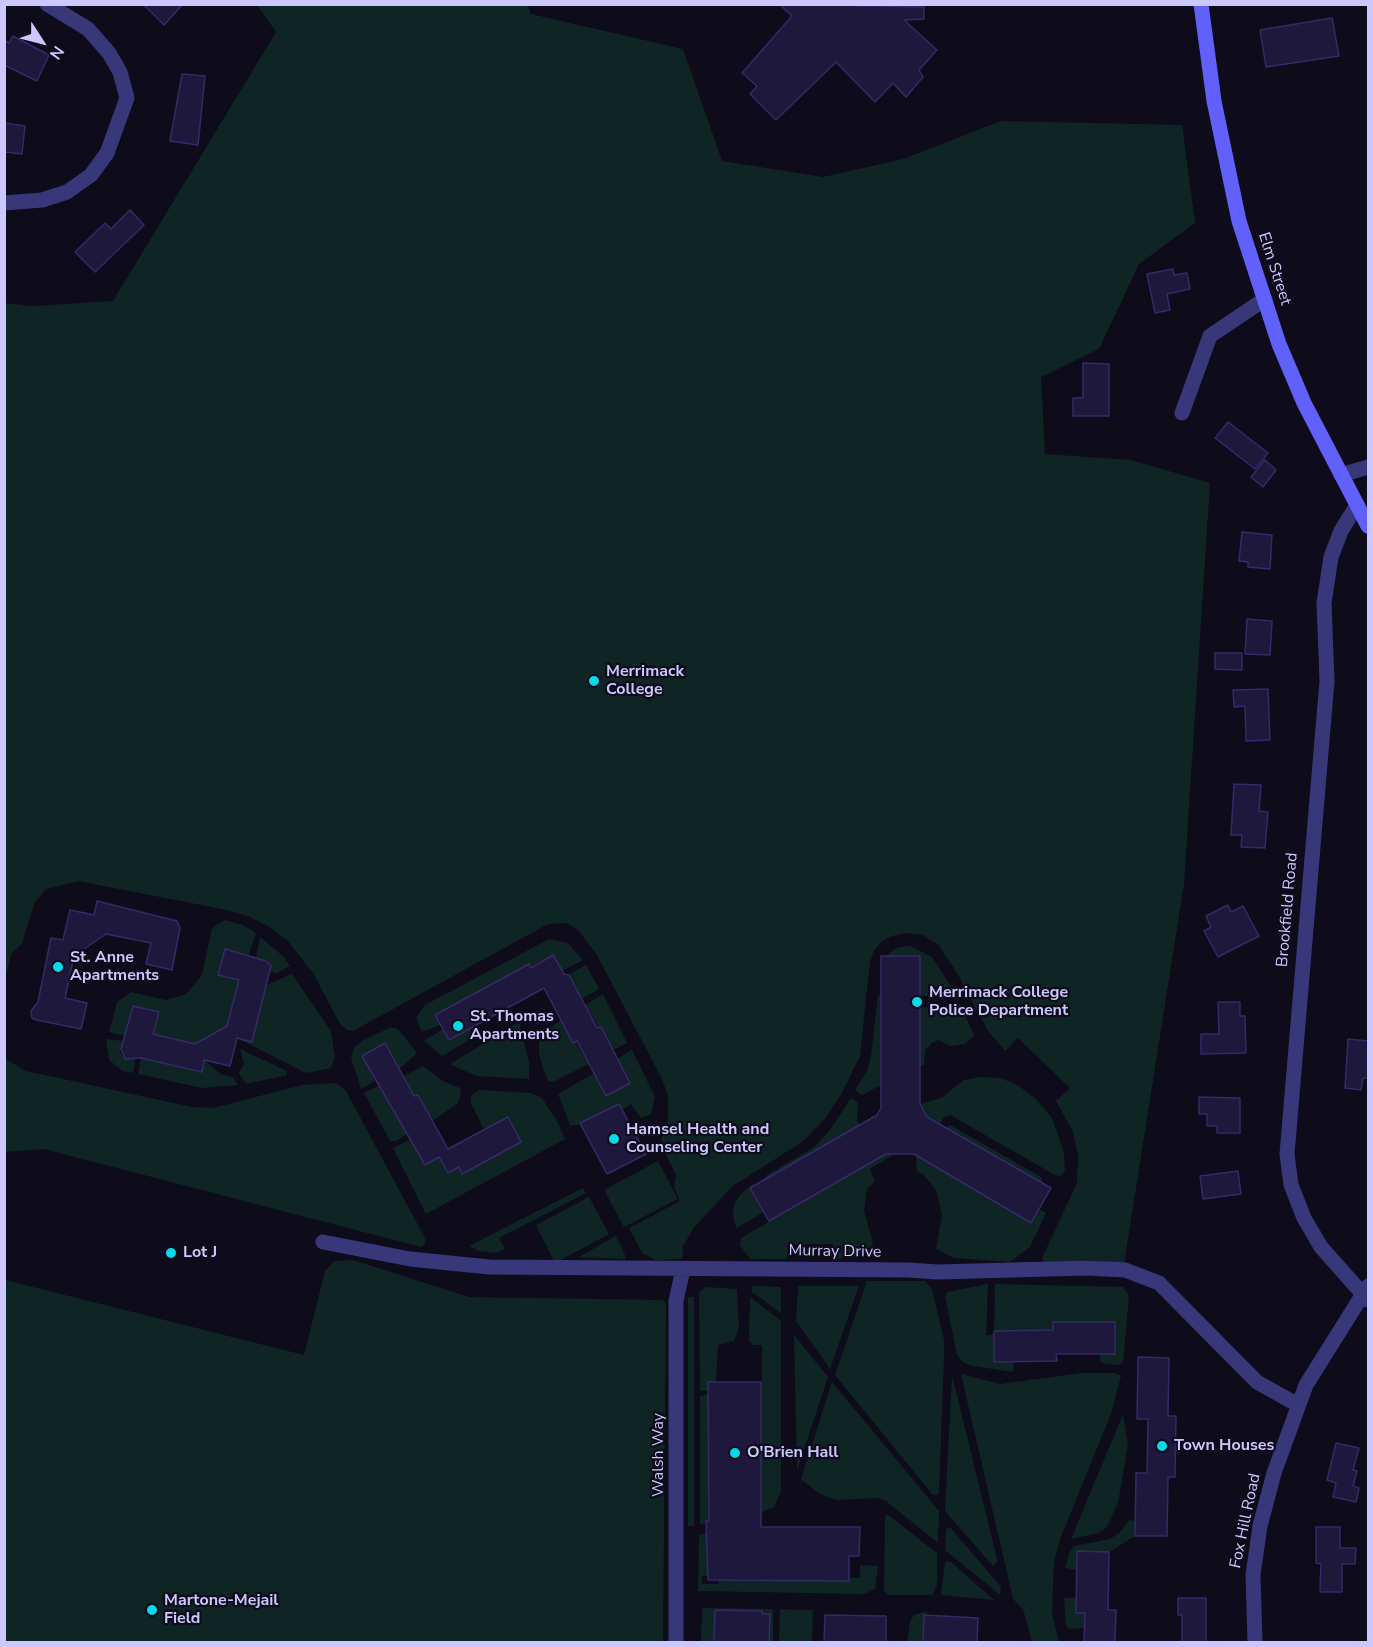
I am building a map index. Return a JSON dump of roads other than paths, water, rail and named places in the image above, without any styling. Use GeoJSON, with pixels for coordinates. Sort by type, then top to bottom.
{"type":"FeatureCollection","features":[{"type":"Feature","properties":{"kind":"main road","name":"Elm Street"},"geometry":{"type":"LineString","coordinates":[[1201,4],[1224,156],[1239,221],[1279,344],[1304,403],[1368,526]]}},
{"type":"Feature","properties":{"kind":"street"},"geometry":{"type":"LineString","coordinates":[[4,203],[42,200],[67,192],[91,175],[107,153],[127,98],[120,72],[109,53],[88,29],[47,4]]}},
{"type":"Feature","properties":{"kind":"street"},"geometry":{"type":"LineString","coordinates":[[1182,413],[1210,336],[1265,299]]}},
{"type":"Feature","properties":{"kind":"street"},"geometry":{"type":"LineString","coordinates":[[1341,475],[1368,467]]}},
{"type":"Feature","properties":{"kind":"street","name":"Brookfield Road"},"geometry":{"type":"LineString","coordinates":[[1357,505],[1341,531],[1331,557],[1324,603],[1327,681],[1287,1154],[1291,1185],[1304,1218],[1321,1247],[1366,1294]]}},
{"type":"Feature","properties":{"kind":"street","name":"Murray Drive"},"geometry":{"type":"LineString","coordinates":[[323,1242],[410,1259],[462,1266],[982,1273],[1030,1269],[1125,1270],[1159,1282],[1257,1382],[1298,1404]]}},
{"type":"Feature","properties":{"kind":"street","name":"Walsh Way"},"geometry":{"type":"LineString","coordinates":[[676,1642],[676,1301],[682,1269]]}},
{"type":"Feature","properties":{"kind":"street","name":"Fox Hill Road"},"geometry":{"type":"LineString","coordinates":[[1255,1642],[1253,1575],[1260,1526],[1274,1473],[1306,1385],[1366,1294]]}},
{"type":"Feature","properties":{"kind":"place","name":"Merrimack College"},"geometry":{"type":"Point","coordinates":[594,681]}},
{"type":"Feature","properties":{"kind":"place","name":"St. Anne Apartments"},"geometry":{"type":"Point","coordinates":[58,967]}},
{"type":"Feature","properties":{"kind":"place","name":"Merrimack College Police Department"},"geometry":{"type":"Point","coordinates":[917,1002]}},
{"type":"Feature","properties":{"kind":"place","name":"St. Thomas Apartments"},"geometry":{"type":"Point","coordinates":[458,1026]}},
{"type":"Feature","properties":{"kind":"place","name":"Hamsel Health and Counseling Center"},"geometry":{"type":"Point","coordinates":[614,1139]}},
{"type":"Feature","properties":{"kind":"place","name":"Lot J"},"geometry":{"type":"Point","coordinates":[171,1253]}},
{"type":"Feature","properties":{"kind":"place","name":"Town Houses"},"geometry":{"type":"Point","coordinates":[1162,1446]}},
{"type":"Feature","properties":{"kind":"place","name":"O'Brien Hall"},"geometry":{"type":"Point","coordinates":[735,1453]}},
{"type":"Feature","properties":{"kind":"place","name":"Martone-Mejail Field"},"geometry":{"type":"Point","coordinates":[152,1610]}}]}
